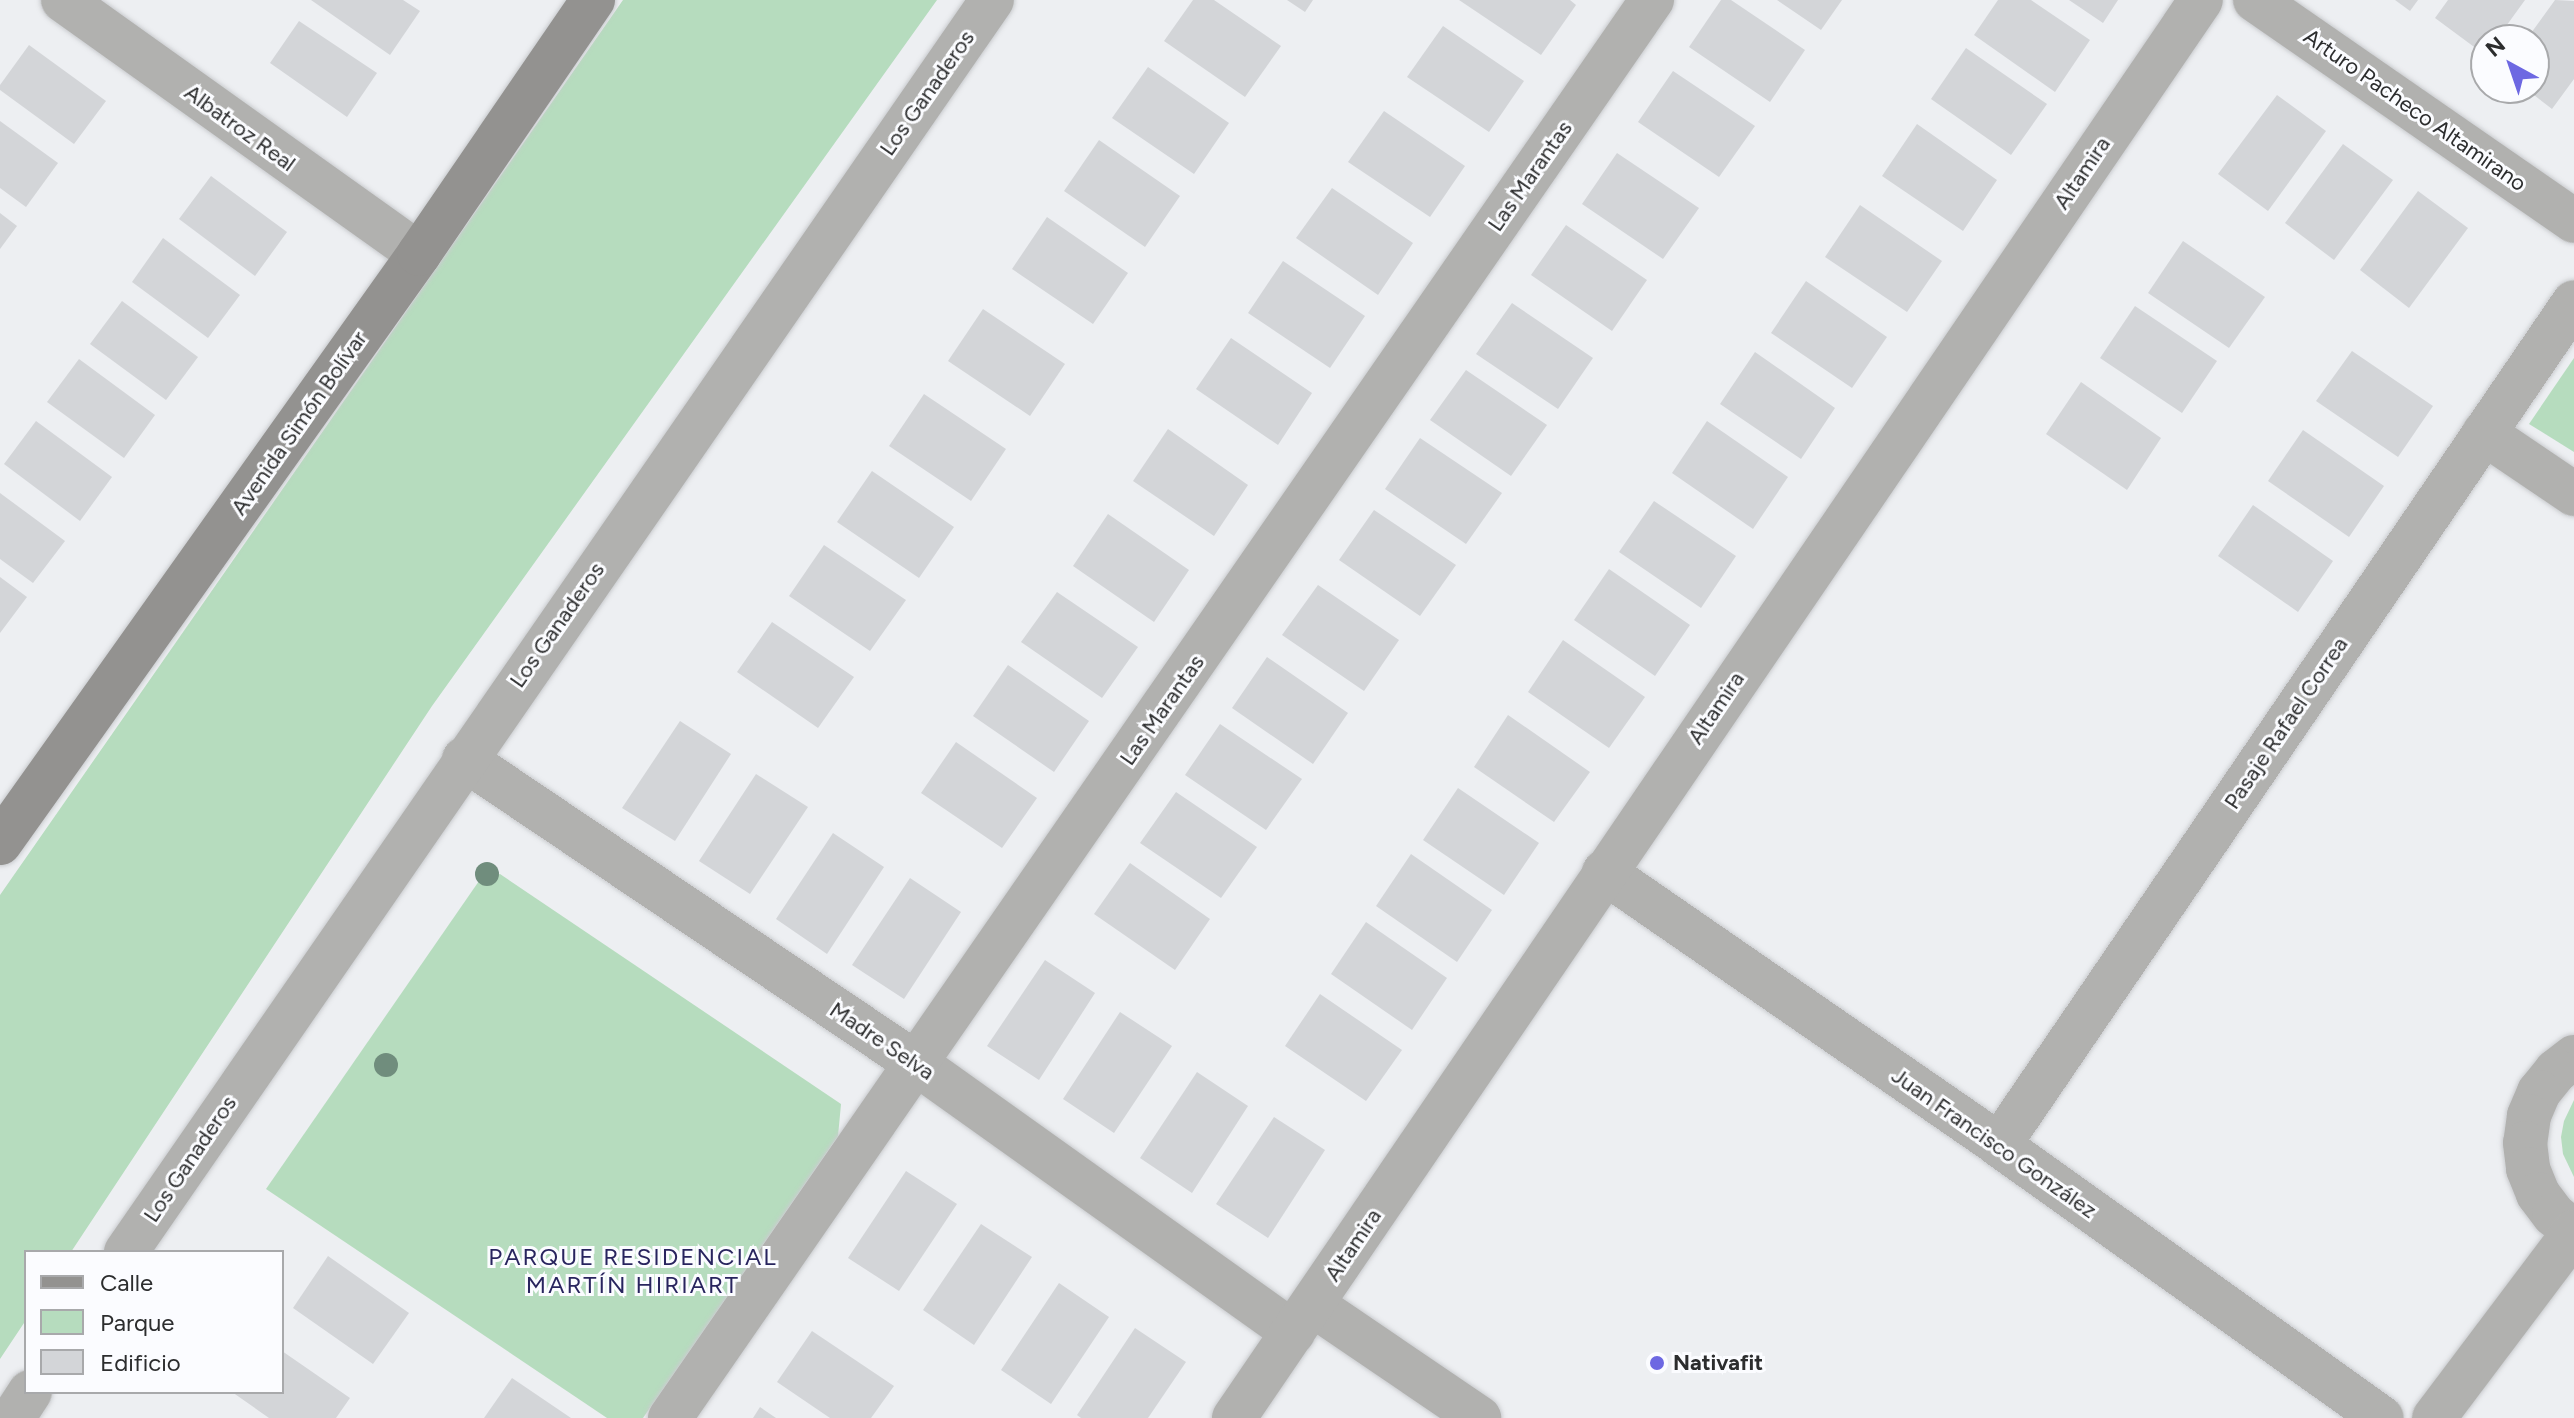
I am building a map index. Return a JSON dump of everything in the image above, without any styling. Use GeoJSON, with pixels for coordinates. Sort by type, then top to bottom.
{"type":"FeatureCollection","features":[{"type":"Feature","properties":{"kind":"street","name":"Albatroz Real"},"geometry":{"type":"LineString","coordinates":[[63,0],[419,254]]}},
{"type":"Feature","properties":{"kind":"street","name":"Avenida Simón Bolívar"},"geometry":{"type":"LineString","coordinates":[[0,843],[419,254],[593,0]]}},
{"type":"Feature","properties":{"kind":"street","name":"Los Ganaderos"},"geometry":{"type":"LineString","coordinates":[[127,1250],[464,759],[992,0]]}},
{"type":"Feature","properties":{"kind":"street","name":"Las Marantas"},"geometry":{"type":"LineString","coordinates":[[670,1418],[1652,0]]}},
{"type":"Feature","properties":{"kind":"street","name":"Altamira"},"geometry":{"type":"LineString","coordinates":[[1234,1418],[2201,0]]}},
{"type":"Feature","properties":{"kind":"street","name":"Arturo Pacheco Altamirano"},"geometry":{"type":"LineString","coordinates":[[2255,0],[2574,221]]}},
{"type":"Feature","properties":{"kind":"street","name":"Pasaje Rafael Correa"},"geometry":{"type":"LineString","coordinates":[[1999,1145],[2574,302]]}},
{"type":"Feature","properties":{"kind":"street"},"geometry":{"type":"LineString","coordinates":[[2484,433],[2574,494]]}},
{"type":"Feature","properties":{"kind":"street","name":"Madre Selva"},"geometry":{"type":"LineString","coordinates":[[464,759],[1303,1319],[1479,1418]]}},
{"type":"Feature","properties":{"kind":"street","name":"Juan Francisco González"},"geometry":{"type":"LineString","coordinates":[[1604,872],[1999,1145],[2382,1418]]}},
{"type":"Feature","properties":{"kind":"street"},"geometry":{"type":"LineString","coordinates":[[2434,1418],[2574,1232],[2554,1215],[2538,1194],[2528,1169],[2525,1143],[2529,1116],[2539,1092],[2556,1071],[2574,1057]]}},
{"type":"Feature","properties":{"kind":"street"},"geometry":{"type":"LineString","coordinates":[[13,1418],[29,1394]]}},
{"type":"Feature","properties":{"kind":"green space"},"geometry":{"type":"Polygon","coordinates":[[[623,0],[937,0],[432,706],[72,1250],[24,1250],[24,1323],[0,1359],[0,895],[623,0]]]}},
{"type":"Feature","properties":{"kind":"green space"},"geometry":{"type":"Polygon","coordinates":[[[2574,358],[2574,452],[2529,424],[2574,358]]]}},
{"type":"Feature","properties":{"kind":"green space"},"geometry":{"type":"Polygon","coordinates":[[[500,874],[841,1104],[838,1136],[643,1418],[607,1418],[266,1189],[479,881],[500,874]]]}},
{"type":"Feature","properties":{"kind":"green space"},"geometry":{"type":"Polygon","coordinates":[[[2574,1100],[2574,1177],[2563,1154],[2561,1137],[2564,1121],[2574,1100]]]}},
{"type":"Feature","properties":{"kind":"building"},"geometry":{"type":"Polygon","coordinates":[[[311,0],[403,0],[420,11],[390,55],[311,0]]]}},
{"type":"Feature","properties":{"kind":"building"},"geometry":{"type":"Polygon","coordinates":[[[1193,0],[1214,0],[1281,46],[1245,97],[1164,41],[1193,0]]]}},
{"type":"Feature","properties":{"kind":"building"},"geometry":{"type":"Polygon","coordinates":[[[1287,0],[1313,0],[1305,12],[1287,0]]]}},
{"type":"Feature","properties":{"kind":"building"},"geometry":{"type":"Polygon","coordinates":[[[1459,0],[1570,0],[1576,5],[1541,55],[1459,0]]]}},
{"type":"Feature","properties":{"kind":"building"},"geometry":{"type":"Polygon","coordinates":[[[1721,0],[1731,0],[1805,50],[1770,102],[1689,47],[1721,0]]]}},
{"type":"Feature","properties":{"kind":"building"},"geometry":{"type":"Polygon","coordinates":[[[1777,0],[1842,0],[1821,30],[1777,0]]]}},
{"type":"Feature","properties":{"kind":"building"},"geometry":{"type":"Polygon","coordinates":[[[1998,0],[2031,0],[2090,40],[2055,92],[1974,35],[1998,0]]]}},
{"type":"Feature","properties":{"kind":"building"},"geometry":{"type":"Polygon","coordinates":[[[2069,0],[2118,0],[2103,23],[2069,0]]]}},
{"type":"Feature","properties":{"kind":"building"},"geometry":{"type":"Polygon","coordinates":[[[2395,0],[2418,0],[2410,11],[2395,0]]]}},
{"type":"Feature","properties":{"kind":"building"},"geometry":{"type":"Polygon","coordinates":[[[2448,0],[2525,0],[2508,24],[2470,24],[2470,44],[2435,18],[2448,0]]]}},
{"type":"Feature","properties":{"kind":"building"},"geometry":{"type":"Polygon","coordinates":[[[2555,0],[2574,1],[2574,79],[2552,109],[2546,104],[2550,104],[2550,24],[2538,24],[2555,0]]]}},
{"type":"Feature","properties":{"kind":"building"},"geometry":{"type":"Polygon","coordinates":[[[299,21],[377,73],[347,117],[270,63],[299,21]]]}},
{"type":"Feature","properties":{"kind":"building"},"geometry":{"type":"Polygon","coordinates":[[[1443,26],[1524,81],[1489,132],[1407,77],[1443,26]]]}},
{"type":"Feature","properties":{"kind":"building"},"geometry":{"type":"Polygon","coordinates":[[[29,45],[106,101],[74,144],[0,90],[0,85],[29,45]]]}},
{"type":"Feature","properties":{"kind":"building"},"geometry":{"type":"Polygon","coordinates":[[[1966,48],[2047,104],[2011,155],[1931,99],[1966,48]]]}},
{"type":"Feature","properties":{"kind":"building"},"geometry":{"type":"Polygon","coordinates":[[[1148,67],[1229,123],[1194,174],[1112,118],[1148,67]]]}},
{"type":"Feature","properties":{"kind":"building"},"geometry":{"type":"Polygon","coordinates":[[[1673,71],[1755,126],[1719,177],[1638,122],[1673,71]]]}},
{"type":"Feature","properties":{"kind":"building"},"geometry":{"type":"Polygon","coordinates":[[[2277,95],[2326,131],[2268,211],[2218,174],[2277,95]]]}},
{"type":"Feature","properties":{"kind":"building"},"geometry":{"type":"Polygon","coordinates":[[[1384,111],[1465,166],[1430,217],[1348,162],[1384,111]]]}},
{"type":"Feature","properties":{"kind":"building"},"geometry":{"type":"Polygon","coordinates":[[[0,121],[58,163],[26,207],[0,188],[0,121]]]}},
{"type":"Feature","properties":{"kind":"building"},"geometry":{"type":"Polygon","coordinates":[[[1917,124],[1997,180],[1963,231],[1882,176],[1917,124]]]}},
{"type":"Feature","properties":{"kind":"building"},"geometry":{"type":"Polygon","coordinates":[[[1099,140],[1180,196],[1145,247],[1064,191],[1099,140]]]}},
{"type":"Feature","properties":{"kind":"building"},"geometry":{"type":"Polygon","coordinates":[[[2343,144],[2393,180],[2334,260],[2285,223],[2343,144]]]}},
{"type":"Feature","properties":{"kind":"building"},"geometry":{"type":"Polygon","coordinates":[[[1617,153],[1699,208],[1663,259],[1582,204],[1617,153]]]}},
{"type":"Feature","properties":{"kind":"building"},"geometry":{"type":"Polygon","coordinates":[[[211,176],[287,232],[255,276],[179,219],[211,176]]]}},
{"type":"Feature","properties":{"kind":"building"},"geometry":{"type":"Polygon","coordinates":[[[1332,188],[1413,243],[1378,295],[1296,238],[1332,188]]]}},
{"type":"Feature","properties":{"kind":"building"},"geometry":{"type":"Polygon","coordinates":[[[2418,191],[2468,228],[2409,308],[2360,270],[2418,191]]]}},
{"type":"Feature","properties":{"kind":"building"},"geometry":{"type":"Polygon","coordinates":[[[1860,205],[1942,261],[1907,312],[1825,257],[1860,205]]]}},
{"type":"Feature","properties":{"kind":"building"},"geometry":{"type":"Polygon","coordinates":[[[0,213],[17,226],[0,249],[0,213]]]}},
{"type":"Feature","properties":{"kind":"building"},"geometry":{"type":"Polygon","coordinates":[[[1047,217],[1128,273],[1093,324],[1012,269],[1047,217]]]}},
{"type":"Feature","properties":{"kind":"building"},"geometry":{"type":"Polygon","coordinates":[[[1566,225],[1647,280],[1612,331],[1531,275],[1566,225]]]}},
{"type":"Feature","properties":{"kind":"building"},"geometry":{"type":"Polygon","coordinates":[[[163,238],[240,295],[208,338],[132,282],[163,238]]]}},
{"type":"Feature","properties":{"kind":"building"},"geometry":{"type":"Polygon","coordinates":[[[2183,241],[2265,297],[2229,348],[2148,293],[2183,241]]]}},
{"type":"Feature","properties":{"kind":"building"},"geometry":{"type":"Polygon","coordinates":[[[1283,261],[1365,316],[1330,368],[1248,313],[1283,261]]]}},
{"type":"Feature","properties":{"kind":"building"},"geometry":{"type":"Polygon","coordinates":[[[1806,281],[1887,337],[1852,388],[1771,333],[1806,281]]]}},
{"type":"Feature","properties":{"kind":"building"},"geometry":{"type":"Polygon","coordinates":[[[122,301],[198,357],[166,400],[90,344],[122,301]]]}},
{"type":"Feature","properties":{"kind":"building"},"geometry":{"type":"Polygon","coordinates":[[[1512,303],[1593,358],[1558,409],[1476,354],[1512,303]]]}},
{"type":"Feature","properties":{"kind":"building"},"geometry":{"type":"Polygon","coordinates":[[[2135,306],[2217,361],[2182,413],[2100,358],[2135,306]]]}},
{"type":"Feature","properties":{"kind":"building"},"geometry":{"type":"Polygon","coordinates":[[[983,309],[1065,364],[1030,416],[948,361],[983,309]]]}},
{"type":"Feature","properties":{"kind":"building"},"geometry":{"type":"Polygon","coordinates":[[[1231,338],[1312,393],[1278,445],[1196,389],[1231,338]]]}},
{"type":"Feature","properties":{"kind":"building"},"geometry":{"type":"Polygon","coordinates":[[[2352,351],[2433,406],[2398,457],[2316,401],[2352,351]]]}},
{"type":"Feature","properties":{"kind":"building"},"geometry":{"type":"Polygon","coordinates":[[[1755,352],[1835,408],[1801,459],[1720,404],[1755,352]]]}},
{"type":"Feature","properties":{"kind":"building"},"geometry":{"type":"Polygon","coordinates":[[[79,359],[155,415],[124,458],[47,402],[79,359]]]}},
{"type":"Feature","properties":{"kind":"building"},"geometry":{"type":"Polygon","coordinates":[[[1466,370],[1547,425],[1511,476],[1430,420],[1466,370]]]}},
{"type":"Feature","properties":{"kind":"building"},"geometry":{"type":"Polygon","coordinates":[[[2081,382],[2161,438],[2127,490],[2046,434],[2081,382]]]}},
{"type":"Feature","properties":{"kind":"building"},"geometry":{"type":"Polygon","coordinates":[[[924,394],[1006,449],[971,501],[889,446],[924,394]]]}},
{"type":"Feature","properties":{"kind":"building"},"geometry":{"type":"Polygon","coordinates":[[[36,421],[112,477],[80,521],[4,464],[36,421]]]}},
{"type":"Feature","properties":{"kind":"building"},"geometry":{"type":"Polygon","coordinates":[[[1707,421],[1788,477],[1753,529],[1672,473],[1707,421]]]}},
{"type":"Feature","properties":{"kind":"building"},"geometry":{"type":"Polygon","coordinates":[[[1168,429],[1248,485],[1214,536],[1133,481],[1168,429]]]}},
{"type":"Feature","properties":{"kind":"building"},"geometry":{"type":"Polygon","coordinates":[[[2303,430],[2384,486],[2349,537],[2268,481],[2303,430]]]}},
{"type":"Feature","properties":{"kind":"building"},"geometry":{"type":"Polygon","coordinates":[[[1420,438],[1502,493],[1466,544],[1385,489],[1420,438]]]}},
{"type":"Feature","properties":{"kind":"building"},"geometry":{"type":"Polygon","coordinates":[[[872,471],[954,527],[919,578],[837,522],[872,471]]]}},
{"type":"Feature","properties":{"kind":"building"},"geometry":{"type":"Polygon","coordinates":[[[0,493],[65,541],[33,583],[0,559],[0,493]]]}},
{"type":"Feature","properties":{"kind":"building"},"geometry":{"type":"Polygon","coordinates":[[[1654,501],[1736,556],[1701,608],[1619,552],[1654,501]]]}},
{"type":"Feature","properties":{"kind":"building"},"geometry":{"type":"Polygon","coordinates":[[[2253,505],[2333,561],[2298,612],[2218,556],[2253,505]]]}},
{"type":"Feature","properties":{"kind":"building"},"geometry":{"type":"Polygon","coordinates":[[[1374,510],[1456,565],[1420,616],[1339,560],[1374,510]]]}},
{"type":"Feature","properties":{"kind":"building"},"geometry":{"type":"Polygon","coordinates":[[[1108,514],[1189,570],[1154,622],[1073,566],[1108,514]]]}},
{"type":"Feature","properties":{"kind":"building"},"geometry":{"type":"Polygon","coordinates":[[[824,545],[906,600],[870,651],[789,596],[824,545]]]}},
{"type":"Feature","properties":{"kind":"building"},"geometry":{"type":"Polygon","coordinates":[[[1609,569],[1690,625],[1655,676],[1574,620],[1609,569]]]}},
{"type":"Feature","properties":{"kind":"building"},"geometry":{"type":"Polygon","coordinates":[[[0,577],[27,597],[0,633],[0,577]]]}},
{"type":"Feature","properties":{"kind":"building"},"geometry":{"type":"Polygon","coordinates":[[[1318,585],[1399,640],[1364,691],[1282,635],[1318,585]]]}},
{"type":"Feature","properties":{"kind":"building"},"geometry":{"type":"Polygon","coordinates":[[[1057,592],[1138,647],[1102,698],[1021,642],[1057,592]]]}},
{"type":"Feature","properties":{"kind":"building"},"geometry":{"type":"Polygon","coordinates":[[[772,622],[854,677],[818,728],[737,672],[772,622]]]}},
{"type":"Feature","properties":{"kind":"building"},"geometry":{"type":"Polygon","coordinates":[[[1563,640],[1645,697],[1609,748],[1528,692],[1563,640]]]}},
{"type":"Feature","properties":{"kind":"building"},"geometry":{"type":"Polygon","coordinates":[[[1267,657],[1348,713],[1313,764],[1232,708],[1267,657]]]}},
{"type":"Feature","properties":{"kind":"building"},"geometry":{"type":"Polygon","coordinates":[[[1008,665],[1089,721],[1054,772],[973,716],[1008,665]]]}},
{"type":"Feature","properties":{"kind":"building"},"geometry":{"type":"Polygon","coordinates":[[[1508,715],[1590,772],[1554,822],[1474,767],[1508,715]]]}},
{"type":"Feature","properties":{"kind":"building"},"geometry":{"type":"Polygon","coordinates":[[[680,721],[731,754],[675,841],[622,808],[680,721]]]}},
{"type":"Feature","properties":{"kind":"building"},"geometry":{"type":"Polygon","coordinates":[[[1220,724],[1302,779],[1266,830],[1185,775],[1220,724]]]}},
{"type":"Feature","properties":{"kind":"building"},"geometry":{"type":"Polygon","coordinates":[[[956,742],[1037,798],[1002,848],[921,793],[956,742]]]}},
{"type":"Feature","properties":{"kind":"building"},"geometry":{"type":"Polygon","coordinates":[[[756,774],[808,807],[750,894],[699,861],[756,774]]]}},
{"type":"Feature","properties":{"kind":"building"},"geometry":{"type":"Polygon","coordinates":[[[1458,788],[1539,843],[1504,895],[1423,840],[1458,788]]]}},
{"type":"Feature","properties":{"kind":"building"},"geometry":{"type":"Polygon","coordinates":[[[1176,792],[1257,847],[1221,898],[1140,843],[1176,792]]]}},
{"type":"Feature","properties":{"kind":"building"},"geometry":{"type":"Polygon","coordinates":[[[833,833],[884,867],[827,954],[776,919],[833,833]]]}},
{"type":"Feature","properties":{"kind":"building"},"geometry":{"type":"Polygon","coordinates":[[[1411,854],[1492,910],[1457,962],[1376,906],[1411,854]]]}},
{"type":"Feature","properties":{"kind":"building"},"geometry":{"type":"Polygon","coordinates":[[[1130,863],[1210,919],[1175,970],[1094,914],[1130,863]]]}},
{"type":"Feature","properties":{"kind":"building"},"geometry":{"type":"Polygon","coordinates":[[[910,878],[961,912],[904,999],[852,965],[910,878]]]}},
{"type":"Feature","properties":{"kind":"building"},"geometry":{"type":"Polygon","coordinates":[[[1366,922],[1447,978],[1412,1030],[1331,974],[1366,922]]]}},
{"type":"Feature","properties":{"kind":"building"},"geometry":{"type":"Polygon","coordinates":[[[1045,960],[1095,993],[1039,1080],[987,1046],[1045,960]]]}},
{"type":"Feature","properties":{"kind":"building"},"geometry":{"type":"Polygon","coordinates":[[[1320,994],[1402,1050],[1366,1101],[1285,1046],[1320,994]]]}},
{"type":"Feature","properties":{"kind":"building"},"geometry":{"type":"Polygon","coordinates":[[[1120,1012],[1172,1046],[1114,1133],[1063,1099],[1120,1012]]]}},
{"type":"Feature","properties":{"kind":"building"},"geometry":{"type":"Polygon","coordinates":[[[1197,1072],[1248,1106],[1192,1193],[1140,1158],[1197,1072]]]}},
{"type":"Feature","properties":{"kind":"building"},"geometry":{"type":"Polygon","coordinates":[[[1274,1117],[1325,1150],[1268,1238],[1216,1204],[1274,1117]]]}},
{"type":"Feature","properties":{"kind":"building"},"geometry":{"type":"Polygon","coordinates":[[[906,1171],[957,1204],[899,1291],[848,1258],[906,1171]]]}},
{"type":"Feature","properties":{"kind":"building"},"geometry":{"type":"Polygon","coordinates":[[[981,1224],[1032,1257],[974,1345],[923,1310],[981,1224]]]}},
{"type":"Feature","properties":{"kind":"building"},"geometry":{"type":"Polygon","coordinates":[[[328,1256],[409,1313],[373,1364],[293,1308],[328,1256]]]}},
{"type":"Feature","properties":{"kind":"building"},"geometry":{"type":"Polygon","coordinates":[[[1059,1283],[1109,1317],[1051,1404],[1001,1370],[1059,1283]]]}},
{"type":"Feature","properties":{"kind":"building"},"geometry":{"type":"Polygon","coordinates":[[[1135,1328],[1186,1362],[1148,1418],[1081,1418],[1077,1415],[1135,1328]]]}},
{"type":"Feature","properties":{"kind":"building"},"geometry":{"type":"Polygon","coordinates":[[[812,1331],[894,1386],[871,1418],[830,1418],[777,1382],[812,1331]]]}},
{"type":"Feature","properties":{"kind":"building"},"geometry":{"type":"Polygon","coordinates":[[[284,1352],[350,1398],[336,1418],[269,1418],[235,1394],[284,1394],[284,1352]]]}},
{"type":"Feature","properties":{"kind":"building"},"geometry":{"type":"Polygon","coordinates":[[[512,1378],[571,1418],[484,1418],[512,1378]]]}},
{"type":"Feature","properties":{"kind":"building"},"geometry":{"type":"Polygon","coordinates":[[[760,1407],[776,1418],[753,1418],[760,1407]]]}},
{"type":"Feature","properties":{"kind":"place","name":"Nativafit"},"geometry":{"type":"Point","coordinates":[1657,1363]}},
{"type":"Feature","properties":{"kind":"district","name":"PARQUE RESIDENCIAL MARTÍN HIRIART"},"geometry":{"type":"Point","coordinates":[633,1271]}}]}
